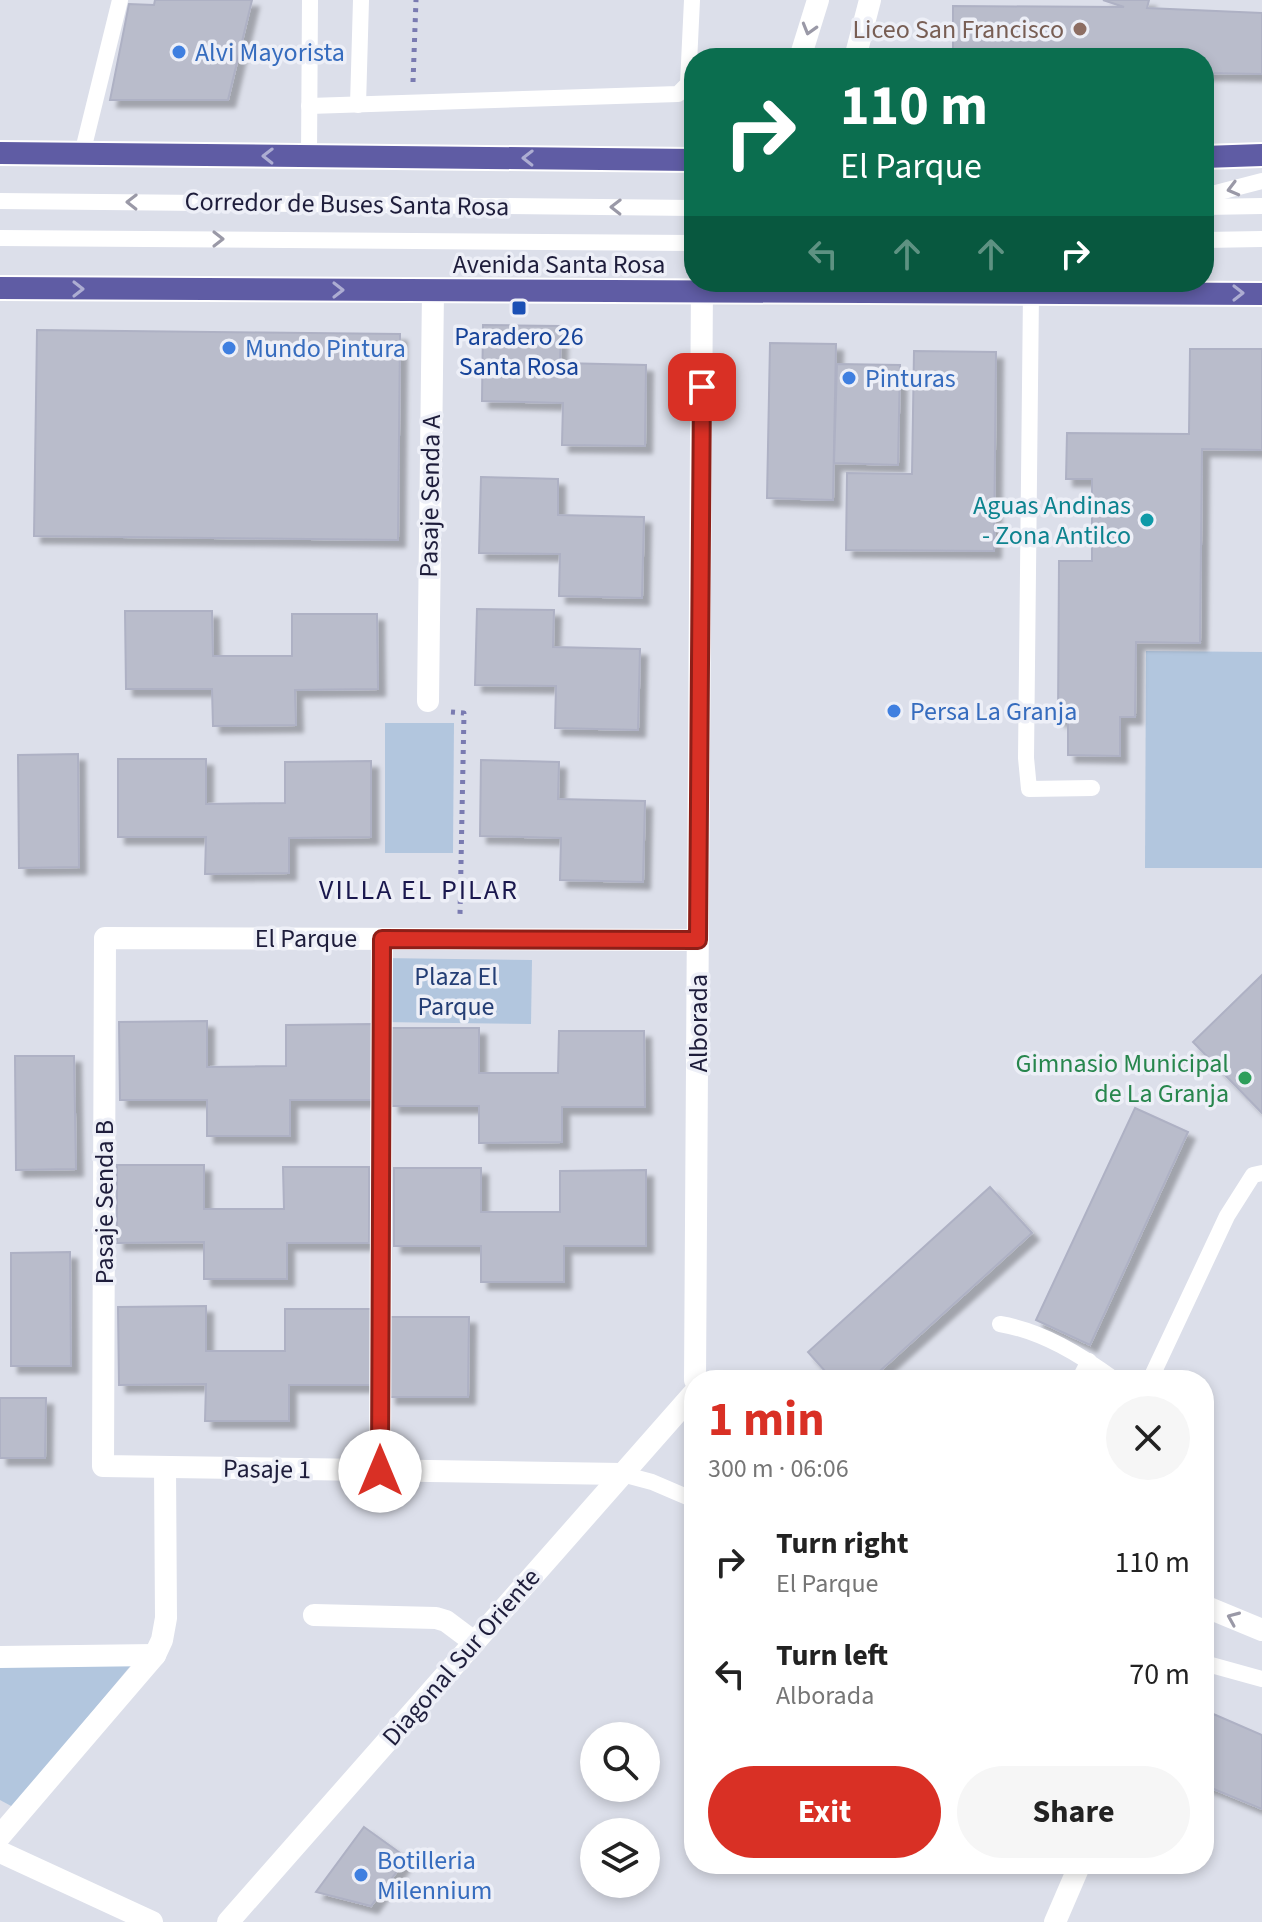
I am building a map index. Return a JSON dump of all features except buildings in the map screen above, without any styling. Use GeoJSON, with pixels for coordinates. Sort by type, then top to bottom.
{"type":"FeatureCollection","features":[{"type":"Feature","properties":{"kind":"main road"},"geometry":{"type":"LineString","coordinates":[[0,153],[684,160]]}},
{"type":"Feature","properties":{"kind":"main road"},"geometry":{"type":"LineString","coordinates":[[1214,157],[1262,155]]}},
{"type":"Feature","properties":{"kind":"main road","name":"Avenida Santa Rosa"},"geometry":{"type":"LineString","coordinates":[[0,288],[433,291],[684,286]]}},
{"type":"Feature","properties":{"kind":"main road","name":"Avenida Santa Rosa"},"geometry":{"type":"LineString","coordinates":[[1031,292],[1262,294]]}},
{"type":"Feature","properties":{"kind":"street"},"geometry":{"type":"LineString","coordinates":[[803,48],[818,0]]}},
{"type":"Feature","properties":{"kind":"street"},"geometry":{"type":"LineString","coordinates":[[858,48],[870,0]]}},
{"type":"Feature","properties":{"kind":"street","name":"Pasaje Senda A"},"geometry":{"type":"LineString","coordinates":[[428,701],[433,291]]}},
{"type":"Feature","properties":{"kind":"street","name":"Alborada"},"geometry":{"type":"LineString","coordinates":[[695,1370],[704,292]]}},
{"type":"Feature","properties":{"kind":"street","name":"El Parque"},"geometry":{"type":"LineString","coordinates":[[105,938],[698,940]]}},
{"type":"Feature","properties":{"kind":"street","name":"Pasaje Senda B"},"geometry":{"type":"LineString","coordinates":[[103,1466],[105,938]]}},
{"type":"Feature","properties":{"kind":"street"},"geometry":{"type":"LineString","coordinates":[[380,1471],[382,939]]}},
{"type":"Feature","properties":{"kind":"street","name":"Diagonal Sur Oriente"},"geometry":{"type":"LineString","coordinates":[[228,1922],[684,1404]]}},
{"type":"Feature","properties":{"kind":"street","name":"Pasaje 1"},"geometry":{"type":"LineString","coordinates":[[103,1466],[622,1474]]}},
{"type":"Feature","properties":{"kind":"street"},"geometry":{"type":"LineString","coordinates":[[0,1836],[155,1655],[162,1640],[166,1618],[165,1467]]}},
{"type":"Feature","properties":{"kind":"street"},"geometry":{"type":"LineString","coordinates":[[1214,1610],[1262,1630]]}},
{"type":"Feature","properties":{"kind":"street"},"geometry":{"type":"LineString","coordinates":[[314,1615],[436,1618],[446,1621],[474,1642]]}},
{"type":"Feature","properties":{"kind":"street"},"geometry":{"type":"LineString","coordinates":[[0,1657],[155,1655]]}},
{"type":"Feature","properties":{"kind":"street"},"geometry":{"type":"LineString","coordinates":[[0,1852],[152,1922]]}},
{"type":"Feature","properties":{"kind":"street"},"geometry":{"type":"LineString","coordinates":[[1055,1922],[1076,1874]]}},
{"type":"Feature","properties":{"kind":"lane"},"geometry":{"type":"LineString","coordinates":[[82,154],[120,0]]}},
{"type":"Feature","properties":{"kind":"lane"},"geometry":{"type":"LineString","coordinates":[[309,156],[310,0]]}},
{"type":"Feature","properties":{"kind":"lane"},"geometry":{"type":"LineString","coordinates":[[358,105],[361,0]]}},
{"type":"Feature","properties":{"kind":"lane"},"geometry":{"type":"LineString","coordinates":[[690,48],[692,0]]}},
{"type":"Feature","properties":{"kind":"lane"},"geometry":{"type":"LineString","coordinates":[[309,106],[678,94],[684,88]]}},
{"type":"Feature","properties":{"kind":"lane"},"geometry":{"type":"LineString","coordinates":[[1214,193],[1262,181]]}},
{"type":"Feature","properties":{"kind":"lane","name":"Corredor de Buses Santa Rosa"},"geometry":{"type":"LineString","coordinates":[[0,201],[684,208]]}},
{"type":"Feature","properties":{"kind":"lane"},"geometry":{"type":"LineString","coordinates":[[1214,207],[1262,206]]}},
{"type":"Feature","properties":{"kind":"lane","name":"Corredor de Buses Santa Rosa"},"geometry":{"type":"LineString","coordinates":[[0,238],[684,243]]}},
{"type":"Feature","properties":{"kind":"lane"},"geometry":{"type":"LineString","coordinates":[[1214,240],[1262,239]]}},
{"type":"Feature","properties":{"kind":"lane"},"geometry":{"type":"LineString","coordinates":[[1031,292],[1026,758],[1029,789],[1092,788]]}},
{"type":"Feature","properties":{"kind":"lane"},"geometry":{"type":"LineString","coordinates":[[1155,1370],[1227,1216],[1253,1175],[1262,1173]]}},
{"type":"Feature","properties":{"kind":"lane"},"geometry":{"type":"LineString","coordinates":[[1000,1324],[1024,1328],[1101,1370]]}},
{"type":"Feature","properties":{"kind":"lane"},"geometry":{"type":"LineString","coordinates":[[1084,1370],[1089,1361]]}},
{"type":"Feature","properties":{"kind":"lane"},"geometry":{"type":"LineString","coordinates":[[622,1474],[684,1496]]}},
{"type":"Feature","properties":{"kind":"lane"},"geometry":{"type":"LineString","coordinates":[[1214,1666],[1262,1679]]}},
{"type":"Feature","properties":{"kind":"path"},"geometry":{"type":"LineString","coordinates":[[413,103],[416,0]]}},
{"type":"Feature","properties":{"kind":"path"},"geometry":{"type":"LineString","coordinates":[[428,701],[431,712],[464,713],[460,939]]}},
{"type":"Feature","properties":{"kind":"green space"},"geometry":{"type":"Polygon","coordinates":[[[1146,651],[1262,652],[1262,868],[1145,868],[1146,651]]]}},
{"type":"Feature","properties":{"kind":"green space"},"geometry":{"type":"Polygon","coordinates":[[[385,723],[454,723],[453,853],[385,853],[385,723]]]}},
{"type":"Feature","properties":{"kind":"green space","name":"Plaza El Parque"},"geometry":{"type":"Polygon","coordinates":[[[381,958],[532,960],[531,1024],[381,1022],[381,958]]]}},
{"type":"Feature","properties":{"kind":"green space"},"geometry":{"type":"Polygon","coordinates":[[[132,1664],[13,1807],[0,1800],[0,1666],[132,1664]]]}},
{"type":"Feature","properties":{"kind":"place","name":"Liceo San Francisco"},"geometry":{"type":"Point","coordinates":[1080,29]}},
{"type":"Feature","properties":{"kind":"place","name":"Alvi Mayorista"},"geometry":{"type":"Point","coordinates":[179,52]}},
{"type":"Feature","properties":{"kind":"place","name":"Paradero 26 Santa Rosa"},"geometry":{"type":"Point","coordinates":[519,308]}},
{"type":"Feature","properties":{"kind":"place","name":"Mundo Pintura"},"geometry":{"type":"Point","coordinates":[229,348]}},
{"type":"Feature","properties":{"kind":"place","name":"Pinturas"},"geometry":{"type":"Point","coordinates":[849,378]}},
{"type":"Feature","properties":{"kind":"place","name":"Aguas Andinas - Zona Antilco"},"geometry":{"type":"Point","coordinates":[1147,520]}},
{"type":"Feature","properties":{"kind":"place","name":"Persa La Granja"},"geometry":{"type":"Point","coordinates":[894,711]}},
{"type":"Feature","properties":{"kind":"place","name":"Gimnasio Municipal de La Granja"},"geometry":{"type":"Point","coordinates":[1245,1078]}},
{"type":"Feature","properties":{"kind":"place","name":"Botilleria Milennium"},"geometry":{"type":"Point","coordinates":[361,1875]}},
{"type":"Feature","properties":{"kind":"district","name":"VILLA EL PILAR"},"geometry":{"type":"Point","coordinates":[419,890]}},
{"type":"Feature","properties":{"kind":"route"},"geometry":{"type":"LineString","coordinates":[[380,1471],[382,939],[698,940],[702,387]]}}]}
